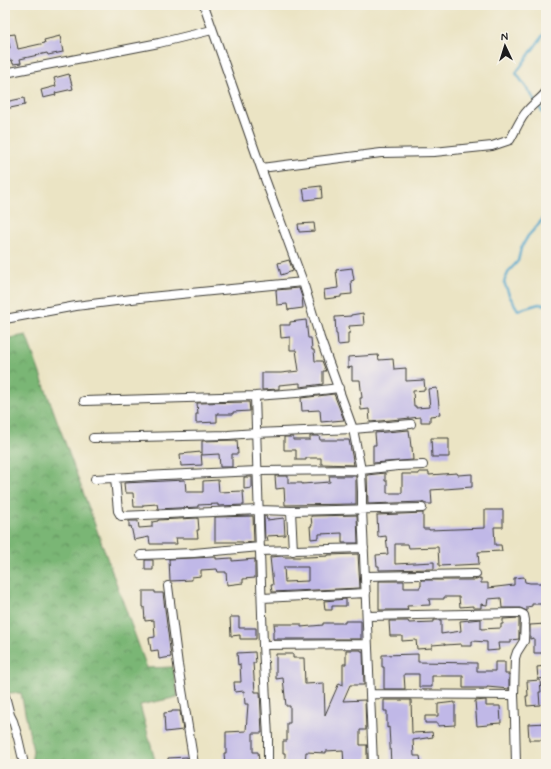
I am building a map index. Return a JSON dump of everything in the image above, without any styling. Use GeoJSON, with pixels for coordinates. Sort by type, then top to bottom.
{"type":"FeatureCollection","features":[{"type":"Feature","properties":{"kind":"street"},"geometry":{"type":"LineString","coordinates":[[204,5],[303,282],[320,338],[353,429],[361,470],[373,764]]}},
{"type":"Feature","properties":{"kind":"street"},"geometry":{"type":"LineString","coordinates":[[5,73],[212,30]]}},
{"type":"Feature","properties":{"kind":"street"},"geometry":{"type":"LineString","coordinates":[[261,168],[381,153],[434,152],[492,146],[510,140],[528,110],[544,95]]}},
{"type":"Feature","properties":{"kind":"street"},"geometry":{"type":"LineString","coordinates":[[5,319],[76,306],[140,298],[303,282]]}},
{"type":"Feature","properties":{"kind":"street"},"geometry":{"type":"LineString","coordinates":[[84,402],[255,396],[339,388]]}},
{"type":"Feature","properties":{"kind":"street"},"geometry":{"type":"LineString","coordinates":[[255,396],[268,764]]}},
{"type":"Feature","properties":{"kind":"street"},"geometry":{"type":"LineString","coordinates":[[92,438],[228,435],[353,429],[411,424]]}},
{"type":"Feature","properties":{"kind":"street"},"geometry":{"type":"LineString","coordinates":[[95,479],[164,474],[361,470],[398,466],[423,466]]}},
{"type":"Feature","properties":{"kind":"street"},"geometry":{"type":"LineString","coordinates":[[116,478],[118,511],[121,516],[259,510],[291,511],[422,508]]}},
{"type":"Feature","properties":{"kind":"street"},"geometry":{"type":"LineString","coordinates":[[291,511],[293,551]]}},
{"type":"Feature","properties":{"kind":"street"},"geometry":{"type":"LineString","coordinates":[[141,555],[260,549],[293,551],[364,548]]}},
{"type":"Feature","properties":{"kind":"street"},"geometry":{"type":"LineString","coordinates":[[365,576],[476,574]]}},
{"type":"Feature","properties":{"kind":"street"},"geometry":{"type":"LineString","coordinates":[[168,586],[178,665],[194,764]]}},
{"type":"Feature","properties":{"kind":"street"},"geometry":{"type":"LineString","coordinates":[[262,598],[366,593]]}},
{"type":"Feature","properties":{"kind":"street"},"geometry":{"type":"LineString","coordinates":[[366,616],[522,614],[525,617],[524,641],[515,655],[514,695],[516,764]]}},
{"type":"Feature","properties":{"kind":"street"},"geometry":{"type":"LineString","coordinates":[[263,645],[367,644]]}},
{"type":"Feature","properties":{"kind":"street"},"geometry":{"type":"LineString","coordinates":[[370,694],[514,695]]}},
{"type":"Feature","properties":{"kind":"street"},"geometry":{"type":"LineString","coordinates":[[5,696],[8,715],[14,721],[24,764]]}},
{"type":"Feature","properties":{"kind":"green space"},"geometry":{"type":"Polygon","coordinates":[[[26,335],[147,668],[173,667],[178,697],[140,705],[156,764],[31,764],[33,751],[21,693],[5,693],[5,339],[26,335]]]}},
{"type":"Feature","properties":{"kind":"building"},"geometry":{"type":"Polygon","coordinates":[[[15,34],[18,49],[45,43],[44,40],[60,36],[63,52],[48,55],[47,53],[20,59],[21,63],[13,64],[12,60],[5,61],[5,49],[10,48],[7,35],[15,34]]]}},
{"type":"Feature","properties":{"kind":"building"},"geometry":{"type":"Polygon","coordinates":[[[69,74],[73,89],[55,93],[56,95],[43,98],[41,90],[56,86],[54,78],[69,74]]]}},
{"type":"Feature","properties":{"kind":"building"},"geometry":{"type":"Polygon","coordinates":[[[24,98],[25,105],[5,109],[5,102],[24,98]]]}},
{"type":"Feature","properties":{"kind":"building"},"geometry":{"type":"Polygon","coordinates":[[[321,186],[322,198],[305,200],[303,188],[321,186]]]}},
{"type":"Feature","properties":{"kind":"building"},"geometry":{"type":"Polygon","coordinates":[[[314,223],[315,231],[299,232],[298,224],[314,223]]]}},
{"type":"Feature","properties":{"kind":"building"},"geometry":{"type":"Polygon","coordinates":[[[289,260],[293,271],[281,275],[278,263],[289,260]]]}},
{"type":"Feature","properties":{"kind":"building"},"geometry":{"type":"Polygon","coordinates":[[[352,268],[354,280],[351,281],[352,294],[325,299],[324,290],[338,288],[336,270],[352,268]]]}},
{"type":"Feature","properties":{"kind":"building"},"geometry":{"type":"Polygon","coordinates":[[[299,288],[303,308],[288,310],[287,304],[277,305],[276,290],[299,288]]]}},
{"type":"Feature","properties":{"kind":"building"},"geometry":{"type":"Polygon","coordinates":[[[363,313],[364,325],[349,326],[350,333],[348,333],[348,344],[338,345],[335,317],[351,316],[363,313]]]}},
{"type":"Feature","properties":{"kind":"building"},"geometry":{"type":"Polygon","coordinates":[[[306,320],[308,338],[311,338],[315,361],[322,361],[326,371],[323,371],[323,384],[300,387],[300,383],[279,385],[279,389],[262,390],[262,373],[299,371],[296,350],[290,350],[290,337],[281,338],[280,325],[290,325],[290,322],[306,320]]]}},
{"type":"Feature","properties":{"kind":"building"},"geometry":{"type":"Polygon","coordinates":[[[378,355],[379,360],[393,359],[394,369],[406,368],[406,381],[424,380],[425,390],[413,391],[414,406],[416,406],[416,408],[430,407],[428,389],[437,388],[440,415],[430,416],[430,422],[421,422],[421,417],[370,422],[369,409],[361,410],[360,398],[362,398],[360,380],[352,380],[352,367],[348,368],[348,357],[378,355]]]}},
{"type":"Feature","properties":{"kind":"building"},"geometry":{"type":"Polygon","coordinates":[[[334,394],[344,420],[321,422],[320,410],[302,411],[301,398],[334,394]]]}},
{"type":"Feature","properties":{"kind":"building"},"geometry":{"type":"Polygon","coordinates":[[[249,402],[250,411],[233,412],[233,414],[217,414],[217,422],[196,423],[196,414],[198,414],[197,403],[249,402]]]}},
{"type":"Feature","properties":{"kind":"building"},"geometry":{"type":"Polygon","coordinates":[[[409,430],[413,460],[373,463],[373,445],[376,445],[375,433],[409,430]]]}},
{"type":"Feature","properties":{"kind":"building"},"geometry":{"type":"Polygon","coordinates":[[[310,436],[319,436],[320,440],[349,440],[354,465],[321,464],[321,458],[296,460],[296,450],[284,450],[284,437],[293,437],[293,440],[310,440],[310,436]]]}},
{"type":"Feature","properties":{"kind":"building"},"geometry":{"type":"Polygon","coordinates":[[[431,438],[449,438],[449,457],[432,457],[431,438]]]}},
{"type":"Feature","properties":{"kind":"building"},"geometry":{"type":"Polygon","coordinates":[[[237,440],[238,454],[232,454],[232,467],[220,467],[219,454],[202,455],[202,441],[237,440]]]}},
{"type":"Feature","properties":{"kind":"building"},"geometry":{"type":"Polygon","coordinates":[[[201,452],[202,465],[181,466],[180,454],[201,452]]]}},
{"type":"Feature","properties":{"kind":"building"},"geometry":{"type":"Polygon","coordinates":[[[419,472],[429,472],[429,475],[457,473],[458,475],[472,474],[472,487],[431,490],[432,504],[422,502],[368,504],[367,475],[385,473],[387,493],[402,493],[402,474],[419,474],[419,472]]]}},
{"type":"Feature","properties":{"kind":"building"},"geometry":{"type":"Polygon","coordinates":[[[275,476],[288,476],[288,483],[302,484],[330,482],[329,476],[356,476],[356,504],[285,505],[284,488],[276,489],[275,476]]]}},
{"type":"Feature","properties":{"kind":"building"},"geometry":{"type":"Polygon","coordinates":[[[244,477],[252,477],[252,488],[244,489],[244,477]]]}},
{"type":"Feature","properties":{"kind":"building"},"geometry":{"type":"Polygon","coordinates":[[[185,480],[186,492],[203,492],[203,481],[218,480],[219,492],[243,491],[244,505],[218,506],[218,504],[198,505],[198,507],[158,509],[157,504],[134,507],[133,493],[125,493],[124,483],[185,480]]]}},
{"type":"Feature","properties":{"kind":"building"},"geometry":{"type":"Polygon","coordinates":[[[485,510],[503,510],[503,527],[494,527],[495,545],[501,545],[502,551],[478,552],[479,564],[439,566],[438,547],[409,548],[408,544],[395,544],[395,564],[434,562],[434,569],[379,570],[376,555],[388,554],[386,536],[378,537],[377,515],[423,513],[423,529],[429,530],[485,528],[485,510]]]}},
{"type":"Feature","properties":{"kind":"building"},"geometry":{"type":"Polygon","coordinates":[[[357,515],[358,543],[342,543],[342,533],[319,534],[319,538],[311,539],[311,516],[357,515]]]}},
{"type":"Feature","properties":{"kind":"building"},"geometry":{"type":"Polygon","coordinates":[[[253,516],[254,542],[215,542],[215,517],[253,516]]]}},
{"type":"Feature","properties":{"kind":"building"},"geometry":{"type":"Polygon","coordinates":[[[264,516],[266,516],[267,520],[284,518],[285,535],[267,536],[268,541],[265,541],[264,516]]]}},
{"type":"Feature","properties":{"kind":"building"},"geometry":{"type":"Polygon","coordinates":[[[198,518],[198,538],[176,538],[177,544],[150,544],[149,537],[134,540],[131,526],[129,527],[129,521],[138,521],[139,528],[152,527],[152,522],[158,520],[198,518]]]}},
{"type":"Feature","properties":{"kind":"building"},"geometry":{"type":"Polygon","coordinates":[[[358,554],[360,588],[272,592],[271,585],[273,585],[270,557],[307,557],[358,554]],[[284,567],[285,582],[308,581],[308,567],[284,567]]]}},
{"type":"Feature","properties":{"kind":"building"},"geometry":{"type":"Polygon","coordinates":[[[216,557],[216,559],[232,558],[232,561],[255,559],[255,578],[243,579],[243,583],[227,585],[226,572],[218,572],[217,569],[201,570],[201,576],[192,577],[192,580],[170,581],[169,559],[216,557]]]}},
{"type":"Feature","properties":{"kind":"building"},"geometry":{"type":"Polygon","coordinates":[[[145,560],[153,560],[153,570],[145,570],[145,560]]]}},
{"type":"Feature","properties":{"kind":"building"},"geometry":{"type":"Polygon","coordinates":[[[524,577],[525,582],[546,583],[544,604],[532,604],[532,606],[527,607],[527,611],[520,608],[502,608],[501,598],[488,599],[487,605],[481,604],[481,608],[473,608],[473,606],[460,607],[459,597],[429,599],[430,605],[407,606],[408,610],[379,610],[379,581],[404,581],[404,588],[420,588],[421,580],[476,580],[481,578],[481,583],[488,583],[488,588],[514,585],[514,578],[524,577]]]}},
{"type":"Feature","properties":{"kind":"building"},"geometry":{"type":"Polygon","coordinates":[[[143,591],[163,593],[171,657],[159,659],[158,650],[151,651],[149,638],[155,637],[154,620],[145,621],[143,591]]]}},
{"type":"Feature","properties":{"kind":"building"},"geometry":{"type":"Polygon","coordinates":[[[346,599],[346,606],[332,606],[332,610],[325,610],[324,601],[346,599]]]}},
{"type":"Feature","properties":{"kind":"building"},"geometry":{"type":"Polygon","coordinates":[[[230,617],[239,617],[239,628],[256,628],[256,639],[240,639],[240,635],[231,636],[230,617]]]}},
{"type":"Feature","properties":{"kind":"building"},"geometry":{"type":"Polygon","coordinates":[[[519,618],[519,639],[511,640],[511,643],[498,643],[499,650],[487,651],[487,642],[472,641],[472,646],[445,644],[432,645],[432,648],[417,649],[416,640],[402,641],[402,636],[390,636],[389,621],[408,621],[409,623],[434,622],[434,620],[441,620],[441,634],[461,631],[460,621],[481,619],[481,629],[501,628],[503,619],[519,618]]]}},
{"type":"Feature","properties":{"kind":"building"},"geometry":{"type":"Polygon","coordinates":[[[345,621],[361,621],[361,639],[273,639],[273,631],[275,631],[274,624],[301,624],[301,627],[323,625],[323,623],[345,623],[345,621]]]}},
{"type":"Feature","properties":{"kind":"building"},"geometry":{"type":"Polygon","coordinates":[[[546,624],[546,653],[534,653],[534,638],[530,639],[530,625],[546,624]]]}},
{"type":"Feature","properties":{"kind":"building"},"geometry":{"type":"Polygon","coordinates":[[[346,650],[363,651],[364,685],[350,685],[343,701],[365,700],[366,730],[360,730],[360,745],[367,745],[367,764],[344,764],[343,750],[326,751],[326,753],[306,752],[305,764],[285,764],[283,741],[287,741],[287,723],[290,723],[290,706],[286,706],[283,678],[276,679],[276,654],[293,654],[293,658],[304,658],[305,684],[324,683],[325,715],[339,683],[343,685],[343,664],[346,664],[346,650]]]}},
{"type":"Feature","properties":{"kind":"building"},"geometry":{"type":"Polygon","coordinates":[[[255,652],[256,663],[253,663],[255,692],[260,692],[262,733],[253,733],[253,752],[258,752],[259,761],[245,762],[245,764],[225,764],[224,753],[226,753],[226,732],[246,731],[248,704],[245,704],[244,691],[235,692],[234,682],[241,682],[240,664],[238,665],[237,653],[255,652]]]}},
{"type":"Feature","properties":{"kind":"building"},"geometry":{"type":"Polygon","coordinates":[[[418,654],[418,662],[477,663],[477,671],[495,671],[495,662],[505,662],[505,674],[509,674],[509,689],[487,687],[463,688],[463,676],[432,676],[432,687],[419,687],[419,674],[404,674],[405,689],[384,689],[384,667],[382,667],[382,655],[418,654]]]}},
{"type":"Feature","properties":{"kind":"building"},"geometry":{"type":"Polygon","coordinates":[[[546,666],[546,678],[538,679],[537,667],[546,666]]]}},
{"type":"Feature","properties":{"kind":"building"},"geometry":{"type":"Polygon","coordinates":[[[540,680],[540,705],[527,706],[527,681],[540,680]]]}},
{"type":"Feature","properties":{"kind":"building"},"geometry":{"type":"Polygon","coordinates":[[[384,700],[411,700],[412,733],[432,732],[433,737],[413,740],[414,756],[420,756],[421,763],[391,764],[389,727],[387,728],[387,711],[384,711],[384,700]]]}},
{"type":"Feature","properties":{"kind":"building"},"geometry":{"type":"Polygon","coordinates":[[[486,700],[486,706],[500,706],[501,723],[477,726],[475,701],[486,700]]]}},
{"type":"Feature","properties":{"kind":"building"},"geometry":{"type":"Polygon","coordinates":[[[455,702],[455,725],[438,726],[438,723],[425,723],[425,716],[438,716],[438,704],[455,702]]]}},
{"type":"Feature","properties":{"kind":"building"},"geometry":{"type":"Polygon","coordinates":[[[180,711],[183,730],[165,732],[164,713],[180,711]]]}},
{"type":"Feature","properties":{"kind":"building"},"geometry":{"type":"Polygon","coordinates":[[[546,723],[546,740],[529,740],[528,724],[546,723]]]}},
{"type":"Feature","properties":{"kind":"building"},"geometry":{"type":"Polygon","coordinates":[[[187,757],[188,764],[168,764],[168,758],[187,757]]]}},
{"type":"Feature","properties":{"kind":"waterway"},"geometry":{"type":"LineString","coordinates":[[546,31],[516,73],[546,118]]}},
{"type":"Feature","properties":{"kind":"waterway"},"geometry":{"type":"LineString","coordinates":[[546,213],[539,224],[528,236],[521,248],[518,261],[509,271],[504,282],[510,297],[518,310],[539,304],[546,305]]}}]}
